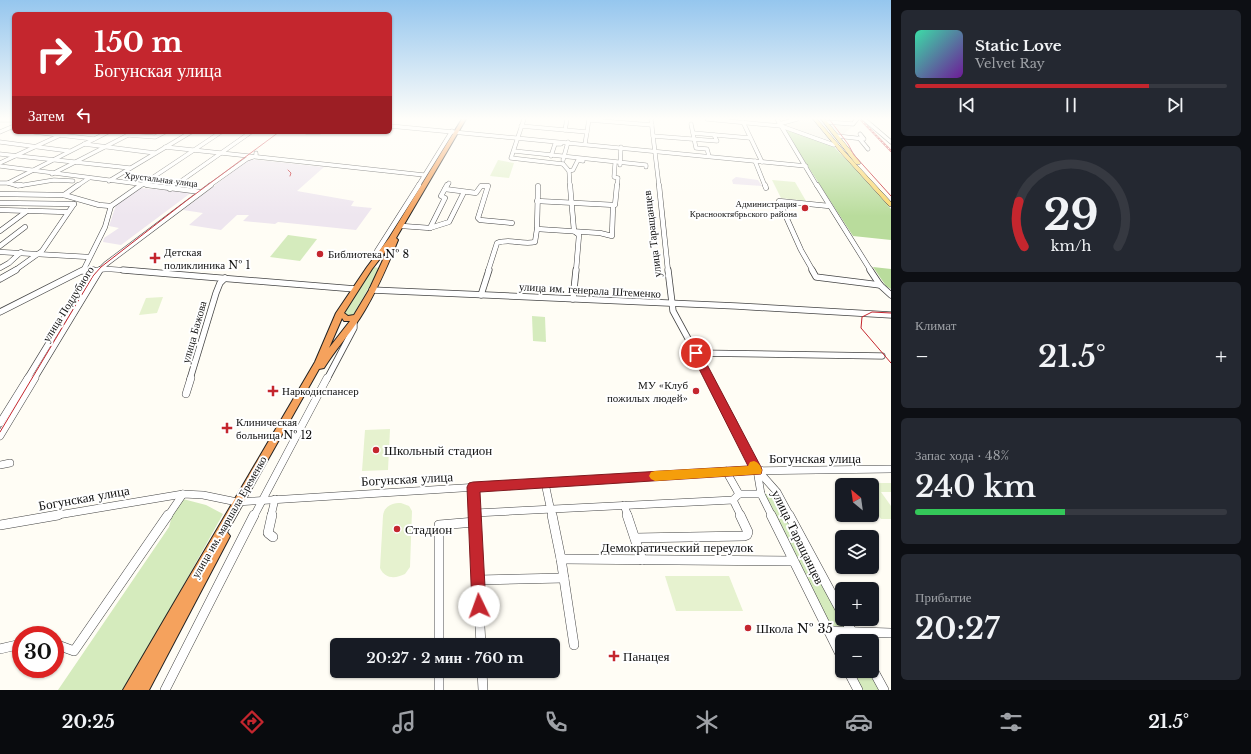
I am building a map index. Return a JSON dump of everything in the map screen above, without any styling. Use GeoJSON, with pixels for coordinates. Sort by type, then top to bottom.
{"type":"FeatureCollection","features":[{"type":"Feature","properties":{"kind":"highway","name":"улица им. маршала Еременко"},"geometry":{"type":"LineString","coordinates":[[142,690],[240,502],[319,362],[340,313],[369,268],[392,239],[427,175],[443,151]]}},
{"type":"Feature","properties":{"kind":"highway","name":"улица им. маршала Еременко"},"geometry":{"type":"LineString","coordinates":[[130,690],[324,361],[355,319],[372,290],[384,268],[402,226],[445,151]]}},
{"type":"Feature","properties":{"kind":"highway"},"geometry":{"type":"LineString","coordinates":[[369,268],[378,265],[384,268]]}},
{"type":"Feature","properties":{"kind":"highway"},"geometry":{"type":"LineString","coordinates":[[340,313],[347,319],[355,319]]}},
{"type":"Feature","properties":{"kind":"main road"},"geometry":{"type":"LineString","coordinates":[[840,151],[856,166],[891,205]]}},
{"type":"Feature","properties":{"kind":"main road"},"geometry":{"type":"LineString","coordinates":[[849,151],[860,166],[891,200]]}},
{"type":"Feature","properties":{"kind":"street"},"geometry":{"type":"LineString","coordinates":[[0,163],[27,151]]}},
{"type":"Feature","properties":{"kind":"street"},"geometry":{"type":"LineString","coordinates":[[8,183],[69,151]]}},
{"type":"Feature","properties":{"kind":"street"},"geometry":{"type":"LineString","coordinates":[[52,174],[97,151]]}},
{"type":"Feature","properties":{"kind":"street"},"geometry":{"type":"LineString","coordinates":[[140,151],[153,154],[157,153]]}},
{"type":"Feature","properties":{"kind":"street"},"geometry":{"type":"LineString","coordinates":[[109,181],[159,151]]}},
{"type":"Feature","properties":{"kind":"street"},"geometry":{"type":"LineString","coordinates":[[0,194],[64,194],[80,200],[110,206],[190,151]]}},
{"type":"Feature","properties":{"kind":"street"},"geometry":{"type":"LineString","coordinates":[[200,151],[219,154],[256,155],[427,175],[377,251],[378,252]]}},
{"type":"Feature","properties":{"kind":"street"},"geometry":{"type":"LineString","coordinates":[[170,189],[223,151]]}},
{"type":"Feature","properties":{"kind":"street"},"geometry":{"type":"LineString","coordinates":[[551,156],[553,151]]}},
{"type":"Feature","properties":{"kind":"street"},"geometry":{"type":"LineString","coordinates":[[563,164],[565,151]]}},
{"type":"Feature","properties":{"kind":"street"},"geometry":{"type":"LineString","coordinates":[[620,164],[621,151]]}},
{"type":"Feature","properties":{"kind":"street","name":"улица Таращанцев"},"geometry":{"type":"LineString","coordinates":[[655,151],[673,311],[756,470],[761,494],[835,643]]}},
{"type":"Feature","properties":{"kind":"street"},"geometry":{"type":"LineString","coordinates":[[657,151],[806,166]]}},
{"type":"Feature","properties":{"kind":"street"},"geometry":{"type":"LineString","coordinates":[[708,151],[709,156]]}},
{"type":"Feature","properties":{"kind":"street"},"geometry":{"type":"LineString","coordinates":[[757,151],[762,162]]}},
{"type":"Feature","properties":{"kind":"street"},"geometry":{"type":"LineString","coordinates":[[797,151],[829,206],[880,285],[891,295]]}},
{"type":"Feature","properties":{"kind":"street"},"geometry":{"type":"LineString","coordinates":[[573,299],[579,235],[574,231],[569,171],[563,164],[513,160],[511,157],[514,152],[620,164]]}},
{"type":"Feature","properties":{"kind":"street"},"geometry":{"type":"LineString","coordinates":[[0,154],[74,164],[130,168]]}},
{"type":"Feature","properties":{"kind":"street","name":"улица Поддубного"},"geometry":{"type":"LineString","coordinates":[[0,436],[92,280],[101,269],[201,192],[247,159],[256,155]]}},
{"type":"Feature","properties":{"kind":"street"},"geometry":{"type":"LineString","coordinates":[[569,171],[573,170],[578,160],[614,164],[646,165],[646,167],[656,168]]}},
{"type":"Feature","properties":{"kind":"street"},"geometry":{"type":"LineString","coordinates":[[754,161],[766,188]]}},
{"type":"Feature","properties":{"kind":"street"},"geometry":{"type":"LineString","coordinates":[[537,229],[574,231],[612,236],[614,205],[618,178],[614,177],[614,164]]}},
{"type":"Feature","properties":{"kind":"street","name":"Хрустальная улица"},"geometry":{"type":"LineString","coordinates":[[0,166],[52,174],[141,184],[144,186],[201,192]]}},
{"type":"Feature","properties":{"kind":"street"},"geometry":{"type":"LineString","coordinates":[[64,194],[89,178]]}},
{"type":"Feature","properties":{"kind":"street"},"geometry":{"type":"LineString","coordinates":[[0,183],[25,185],[52,179],[84,182]]}},
{"type":"Feature","properties":{"kind":"street"},"geometry":{"type":"LineString","coordinates":[[430,228],[445,198],[441,196],[449,183]]}},
{"type":"Feature","properties":{"kind":"street"},"geometry":{"type":"LineString","coordinates":[[445,189],[477,193],[481,186],[488,186],[478,218],[480,220],[512,223]]}},
{"type":"Feature","properties":{"kind":"street"},"geometry":{"type":"LineString","coordinates":[[481,295],[497,243],[501,241],[531,244],[534,242],[537,229],[538,186]]}},
{"type":"Feature","properties":{"kind":"street"},"geometry":{"type":"LineString","coordinates":[[402,226],[430,228],[449,222],[464,192]]}},
{"type":"Feature","properties":{"kind":"street"},"geometry":{"type":"LineString","coordinates":[[0,215],[31,195]]}},
{"type":"Feature","properties":{"kind":"street"},"geometry":{"type":"LineString","coordinates":[[537,201],[614,205]]}},
{"type":"Feature","properties":{"kind":"street"},"geometry":{"type":"LineString","coordinates":[[829,206],[779,201],[801,250],[816,277],[880,285]]}},
{"type":"Feature","properties":{"kind":"street"},"geometry":{"type":"LineString","coordinates":[[0,204],[74,204],[67,212],[46,246],[39,253],[0,279]]}},
{"type":"Feature","properties":{"kind":"street"},"geometry":{"type":"LineString","coordinates":[[83,271],[110,216],[110,206]]}},
{"type":"Feature","properties":{"kind":"street"},"geometry":{"type":"LineString","coordinates":[[0,210],[67,212]]}},
{"type":"Feature","properties":{"kind":"street"},"geometry":{"type":"LineString","coordinates":[[0,231],[27,211]]}},
{"type":"Feature","properties":{"kind":"street"},"geometry":{"type":"LineString","coordinates":[[0,246],[25,227]]}},
{"type":"Feature","properties":{"kind":"street"},"geometry":{"type":"LineString","coordinates":[[0,252],[90,256]]}},
{"type":"Feature","properties":{"kind":"street"},"geometry":{"type":"LineString","coordinates":[[0,268],[9,263],[21,252]]}},
{"type":"Feature","properties":{"kind":"street"},"geometry":{"type":"LineString","coordinates":[[0,312],[83,271],[108,268],[355,290]]}},
{"type":"Feature","properties":{"kind":"street","name":"улица Поддубного"},"geometry":{"type":"LineString","coordinates":[[0,423],[93,271]]}},
{"type":"Feature","properties":{"kind":"street","name":"улица Бажова"},"geometry":{"type":"LineString","coordinates":[[186,394],[216,293],[220,283],[225,278]]}},
{"type":"Feature","properties":{"kind":"street","name":"улица им. генерала Штеменко"},"geometry":{"type":"LineString","coordinates":[[372,290],[891,315]]}},
{"type":"Feature","properties":{"kind":"street","name":"улица им. генерала Штеменко"},"geometry":{"type":"LineString","coordinates":[[807,310],[834,309],[891,311]]}},
{"type":"Feature","properties":{"kind":"street"},"geometry":{"type":"LineString","coordinates":[[165,690],[262,500],[354,328],[355,319]]}},
{"type":"Feature","properties":{"kind":"street"},"geometry":{"type":"LineString","coordinates":[[696,353],[882,356]]}},
{"type":"Feature","properties":{"kind":"street"},"geometry":{"type":"LineString","coordinates":[[0,465],[10,463]]}},
{"type":"Feature","properties":{"kind":"street","name":"Богунская улица"},"geometry":{"type":"LineString","coordinates":[[0,525],[183,494],[203,495],[240,502],[726,471],[891,469]]}},
{"type":"Feature","properties":{"kind":"street","name":"улица Таращанцев"},"geometry":{"type":"LineString","coordinates":[[756,470],[777,492],[835,600]]}},
{"type":"Feature","properties":{"kind":"street"},"geometry":{"type":"LineString","coordinates":[[635,538],[747,535],[748,532],[726,471]]}},
{"type":"Feature","properties":{"kind":"street"},"geometry":{"type":"LineString","coordinates":[[545,483],[564,578],[574,645]]}},
{"type":"Feature","properties":{"kind":"street"},"geometry":{"type":"LineString","coordinates":[[473,487],[481,638]]}},
{"type":"Feature","properties":{"kind":"street"},"geometry":{"type":"LineString","coordinates":[[64,647],[74,651],[183,494]]}},
{"type":"Feature","properties":{"kind":"street"},"geometry":{"type":"LineString","coordinates":[[475,513],[624,505],[761,494]]}},
{"type":"Feature","properties":{"kind":"street"},"geometry":{"type":"LineString","coordinates":[[273,537],[268,533],[275,499]]}},
{"type":"Feature","properties":{"kind":"street"},"geometry":{"type":"LineString","coordinates":[[624,505],[642,560]]}},
{"type":"Feature","properties":{"kind":"street"},"geometry":{"type":"LineString","coordinates":[[439,638],[440,525],[475,522]]}},
{"type":"Feature","properties":{"kind":"street","name":"Демократический переулок"},"geometry":{"type":"LineString","coordinates":[[560,559],[793,561]]}},
{"type":"Feature","properties":{"kind":"street"},"geometry":{"type":"LineString","coordinates":[[478,580],[564,578]]}},
{"type":"Feature","properties":{"kind":"street"},"geometry":{"type":"LineString","coordinates":[[829,631],[842,634]]}},
{"type":"Feature","properties":{"kind":"street"},"geometry":{"type":"LineString","coordinates":[[879,634],[891,633]]}},
{"type":"Feature","properties":{"kind":"street"},"geometry":{"type":"LineString","coordinates":[[0,649],[12,646]]}},
{"type":"Feature","properties":{"kind":"street"},"geometry":{"type":"LineString","coordinates":[[439,678],[439,690]]}},
{"type":"Feature","properties":{"kind":"street"},"geometry":{"type":"LineString","coordinates":[[482,678],[483,690]]}},
{"type":"Feature","properties":{"kind":"street"},"geometry":{"type":"LineString","coordinates":[[852,678],[858,690]]}},
{"type":"Feature","properties":{"kind":"street"},"geometry":{"type":"LineString","coordinates":[[877,678],[884,690]]}},
{"type":"Feature","properties":{"kind":"shaded area"},"geometry":{"type":"Polygon","coordinates":[[[249,159],[324,167],[297,191],[354,201],[351,206],[372,208],[356,230],[278,222],[275,224],[243,221],[249,215],[237,215],[221,230],[189,225],[203,213],[183,210],[249,159]]]}},
{"type":"Feature","properties":{"kind":"shaded area"},"geometry":{"type":"Polygon","coordinates":[[[736,177],[758,180],[762,186],[733,184],[732,180],[736,177]]]}},
{"type":"Feature","properties":{"kind":"shaded area"},"geometry":{"type":"Polygon","coordinates":[[[140,188],[192,192],[121,245],[103,242],[104,238],[119,228],[109,226],[117,202],[140,188]]]}},
{"type":"Feature","properties":{"kind":"green space"},"geometry":{"type":"Polygon","coordinates":[[[798,151],[838,151],[891,209],[891,240],[853,236],[798,151]]]}},
{"type":"Feature","properties":{"kind":"green space"},"geometry":{"type":"Polygon","coordinates":[[[498,160],[514,163],[509,178],[490,176],[498,160]]]}},
{"type":"Feature","properties":{"kind":"green space"},"geometry":{"type":"Polygon","coordinates":[[[772,180],[795,182],[806,201],[781,198],[772,180]]]}},
{"type":"Feature","properties":{"kind":"green space"},"geometry":{"type":"Polygon","coordinates":[[[288,235],[317,239],[300,261],[270,257],[288,235]]]}},
{"type":"Feature","properties":{"kind":"green space"},"geometry":{"type":"Polygon","coordinates":[[[372,267],[380,268],[353,315],[347,316],[344,314],[345,311],[372,267]]]}},
{"type":"Feature","properties":{"kind":"green space"},"geometry":{"type":"Polygon","coordinates":[[[873,267],[891,269],[891,289],[886,286],[873,267]]]}},
{"type":"Feature","properties":{"kind":"green space"},"geometry":{"type":"Polygon","coordinates":[[[163,297],[157,313],[139,315],[146,298],[163,297]]]}},
{"type":"Feature","properties":{"kind":"green space"},"geometry":{"type":"Polygon","coordinates":[[[532,316],[545,317],[546,342],[533,341],[532,316]]]}},
{"type":"Feature","properties":{"kind":"green space","name":"Школьный стадион"},"geometry":{"type":"Polygon","coordinates":[[[390,429],[388,470],[362,471],[365,430],[390,429]]]}},
{"type":"Feature","properties":{"kind":"green space"},"geometry":{"type":"Polygon","coordinates":[[[879,483],[891,483],[891,492],[881,492],[891,506],[891,519],[881,519],[879,516],[879,483]]]}},
{"type":"Feature","properties":{"kind":"green space"},"geometry":{"type":"Polygon","coordinates":[[[763,494],[776,494],[835,605],[835,626],[847,627],[828,626],[763,494]]]}},
{"type":"Feature","properties":{"kind":"green space"},"geometry":{"type":"Polygon","coordinates":[[[183,499],[206,505],[223,514],[125,690],[58,690],[169,527],[176,501],[183,499]]]}},
{"type":"Feature","properties":{"kind":"green space","name":"Стадион"},"geometry":{"type":"Polygon","coordinates":[[[401,503],[409,506],[412,511],[410,567],[405,574],[398,577],[391,577],[382,572],[380,568],[383,516],[387,507],[401,503]]]}},
{"type":"Feature","properties":{"kind":"green space"},"geometry":{"type":"Polygon","coordinates":[[[665,576],[729,576],[743,611],[676,611],[665,576]]]}},
{"type":"Feature","properties":{"kind":"green space"},"geometry":{"type":"Polygon","coordinates":[[[854,678],[874,678],[880,690],[860,690],[854,678]]]}},
{"type":"Feature","properties":{"kind":"tram line"},"geometry":{"type":"LineString","coordinates":[[0,432],[93,276],[101,267],[253,151]]}},
{"type":"Feature","properties":{"kind":"tram line"},"geometry":{"type":"LineString","coordinates":[[852,151],[891,196]]}},
{"type":"Feature","properties":{"kind":"tram line"},"geometry":{"type":"LineString","coordinates":[[288,170],[291,173],[290,176]]}},
{"type":"Feature","properties":{"kind":"tram line"},"geometry":{"type":"LineString","coordinates":[[891,313],[872,312],[862,317],[861,328],[891,363]]}},
{"type":"Feature","properties":{"kind":"slow traffic"},"geometry":{"type":"LineString","coordinates":[[655,476],[756,470],[754,466]]}},
{"type":"Feature","properties":{"kind":"place","name":"Администрация Краснооктябрьского района"},"geometry":{"type":"Point","coordinates":[805,208]}},
{"type":"Feature","properties":{"kind":"place","name":"Библиотека № 8"},"geometry":{"type":"Point","coordinates":[320,254]}},
{"type":"Feature","properties":{"kind":"place","name":"Детская поликлиника № 1"},"geometry":{"type":"Point","coordinates":[155,258]}},
{"type":"Feature","properties":{"kind":"place","name":"Наркодиспансер"},"geometry":{"type":"Point","coordinates":[273,391]}},
{"type":"Feature","properties":{"kind":"place","name":"МУ «Клуб пожилых людей»"},"geometry":{"type":"Point","coordinates":[696,391]}},
{"type":"Feature","properties":{"kind":"place","name":"Клиническая больница № 12"},"geometry":{"type":"Point","coordinates":[227,428]}},
{"type":"Feature","properties":{"kind":"place","name":"Школьный стадион"},"geometry":{"type":"Point","coordinates":[376,450]}},
{"type":"Feature","properties":{"kind":"place","name":"Стадион"},"geometry":{"type":"Point","coordinates":[397,529]}},
{"type":"Feature","properties":{"kind":"place","name":"Школа № 35"},"geometry":{"type":"Point","coordinates":[748,628]}},
{"type":"Feature","properties":{"kind":"place","name":"Панацея"},"geometry":{"type":"Point","coordinates":[614,656]}},
{"type":"Feature","properties":{"kind":"route"},"geometry":{"type":"LineString","coordinates":[[479,606],[473,487],[756,470],[733,422],[696,353]]}}]}
